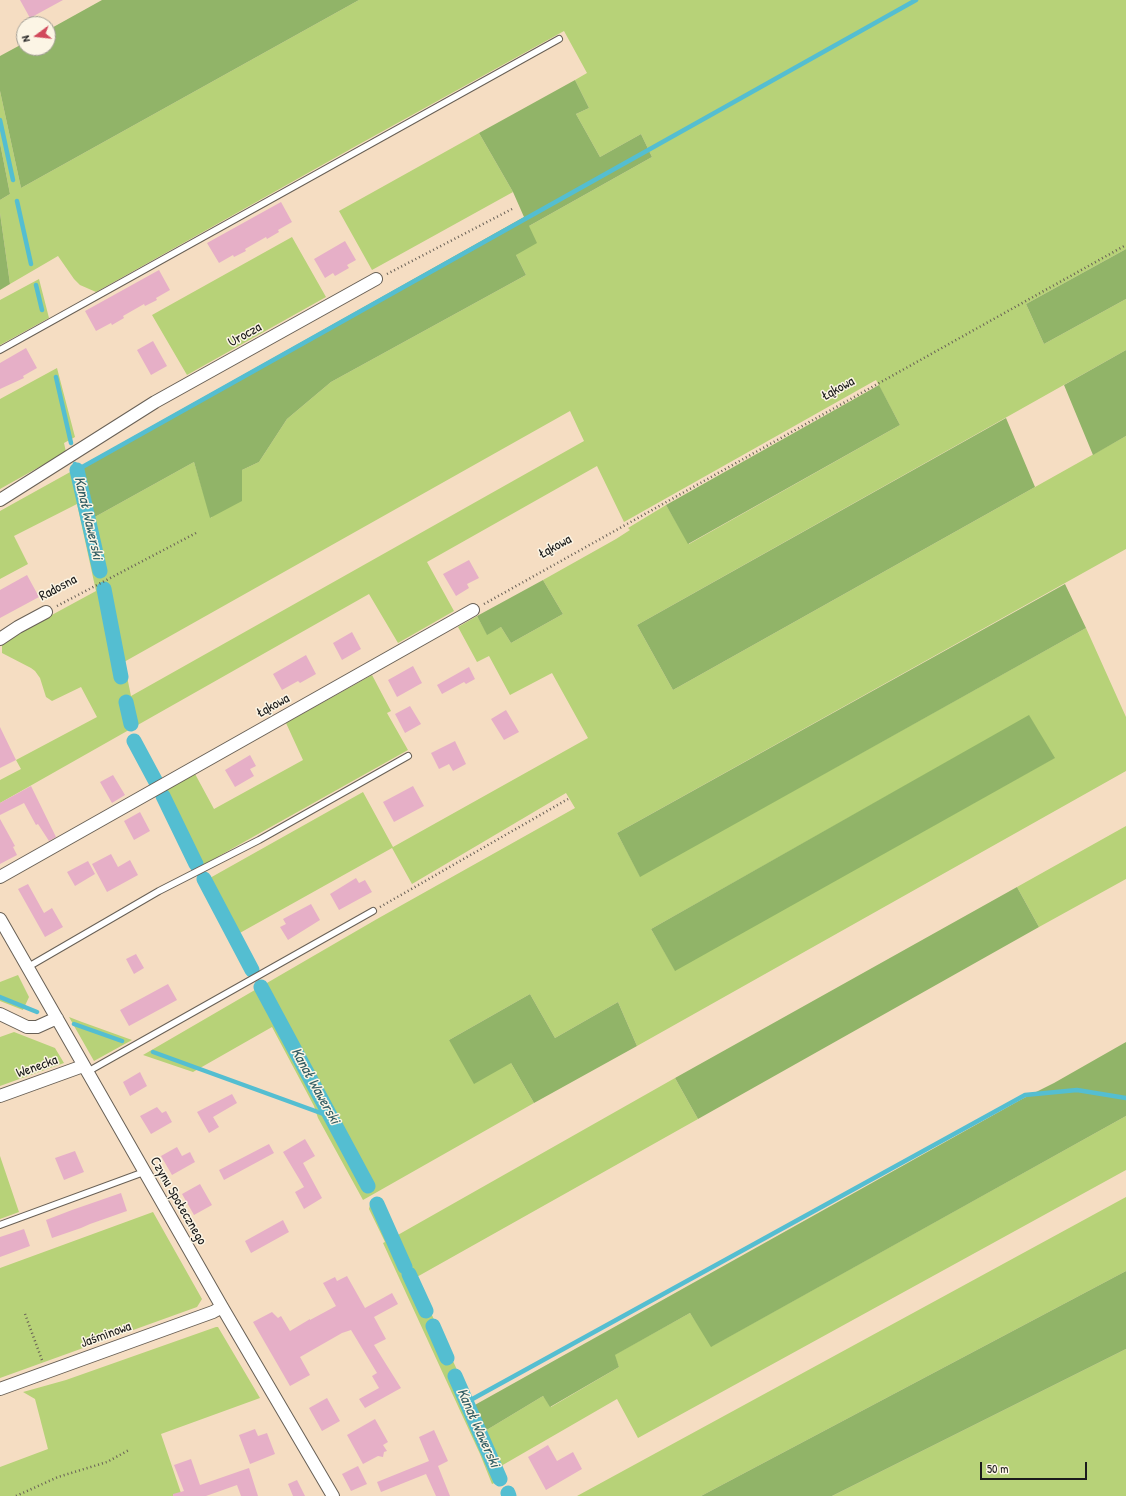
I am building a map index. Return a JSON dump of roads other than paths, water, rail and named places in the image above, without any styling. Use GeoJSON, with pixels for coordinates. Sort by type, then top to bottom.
{"type":"FeatureCollection","features":[{"type":"Feature","properties":{"kind":"street","name":"Urocza"},"geometry":{"type":"LineString","coordinates":[[0,500],[154,402],[376,279]]}},
{"type":"Feature","properties":{"kind":"street","name":"Łąkowa"},"geometry":{"type":"LineString","coordinates":[[0,877],[473,610]]}},
{"type":"Feature","properties":{"kind":"street","name":"Radosna"},"geometry":{"type":"LineString","coordinates":[[0,639],[18,626],[46,612]]}},
{"type":"Feature","properties":{"kind":"street","name":"Czynu Społecznego"},"geometry":{"type":"LineString","coordinates":[[0,919],[144,1172],[333,1496]]}},
{"type":"Feature","properties":{"kind":"street"},"geometry":{"type":"LineString","coordinates":[[0,1014],[27,1027],[37,1027],[57,1018]]}},
{"type":"Feature","properties":{"kind":"street","name":"Wenecka"},"geometry":{"type":"LineString","coordinates":[[0,1096],[85,1069]]}},
{"type":"Feature","properties":{"kind":"street","name":"Jaśminowa"},"geometry":{"type":"LineString","coordinates":[[0,1389],[213,1312],[222,1307]]}},
{"type":"Feature","properties":{"kind":"lane"},"geometry":{"type":"LineString","coordinates":[[0,350],[559,40]]}},
{"type":"Feature","properties":{"kind":"lane"},"geometry":{"type":"LineString","coordinates":[[28,967],[159,892],[259,840],[408,756]]}},
{"type":"Feature","properties":{"kind":"lane"},"geometry":{"type":"LineString","coordinates":[[85,1069],[373,911]]}},
{"type":"Feature","properties":{"kind":"lane"},"geometry":{"type":"LineString","coordinates":[[0,1225],[144,1172]]}},
{"type":"Feature","properties":{"kind":"waterway"},"geometry":{"type":"LineString","coordinates":[[75,464],[77,470],[916,0]]}},
{"type":"Feature","properties":{"kind":"waterway","name":"Kanał Wawerski"},"geometry":{"type":"LineString","coordinates":[[0,120],[13,180]]}},
{"type":"Feature","properties":{"kind":"waterway","name":"Kanał Wawerski"},"geometry":{"type":"LineString","coordinates":[[17,201],[31,264]]}},
{"type":"Feature","properties":{"kind":"waterway","name":"Kanał Wawerski"},"geometry":{"type":"LineString","coordinates":[[36,285],[42,310]]}},
{"type":"Feature","properties":{"kind":"waterway","name":"Kanał Wawerski"},"geometry":{"type":"LineString","coordinates":[[56,377],[71,443]]}},
{"type":"Feature","properties":{"kind":"waterway","name":"Kanał Wawerski"},"geometry":{"type":"LineString","coordinates":[[77,470],[100,571]]}},
{"type":"Feature","properties":{"kind":"waterway","name":"Kanał Wawerski"},"geometry":{"type":"LineString","coordinates":[[104,589],[121,677]]}},
{"type":"Feature","properties":{"kind":"waterway","name":"Kanał Wawerski"},"geometry":{"type":"LineString","coordinates":[[126,702],[131,724]]}},
{"type":"Feature","properties":{"kind":"waterway","name":"Kanał Wawerski"},"geometry":{"type":"LineString","coordinates":[[134,741],[156,782]]}},
{"type":"Feature","properties":{"kind":"waterway","name":"Kanał Wawerski"},"geometry":{"type":"LineString","coordinates":[[163,796],[196,864]]}},
{"type":"Feature","properties":{"kind":"waterway","name":"Kanał Wawerski"},"geometry":{"type":"LineString","coordinates":[[204,879],[252,970]]}},
{"type":"Feature","properties":{"kind":"waterway","name":"Kanał Wawerski"},"geometry":{"type":"LineString","coordinates":[[261,987],[368,1186]]}},
{"type":"Feature","properties":{"kind":"waterway"},"geometry":{"type":"LineString","coordinates":[[0,997],[37,1012]]}},
{"type":"Feature","properties":{"kind":"waterway"},"geometry":{"type":"LineString","coordinates":[[74,1024],[122,1041]]}},
{"type":"Feature","properties":{"kind":"waterway"},"geometry":{"type":"LineString","coordinates":[[153,1052],[329,1116]]}},
{"type":"Feature","properties":{"kind":"waterway"},"geometry":{"type":"LineString","coordinates":[[467,1402],[1025,1095],[1077,1090],[1126,1098]]}},
{"type":"Feature","properties":{"kind":"waterway","name":"Kanał Wawerski"},"geometry":{"type":"LineString","coordinates":[[377,1204],[405,1267]]}},
{"type":"Feature","properties":{"kind":"waterway","name":"Kanał Wawerski"},"geometry":{"type":"LineString","coordinates":[[409,1274],[426,1311]]}},
{"type":"Feature","properties":{"kind":"waterway","name":"Kanał Wawerski"},"geometry":{"type":"LineString","coordinates":[[433,1326],[447,1358]]}},
{"type":"Feature","properties":{"kind":"waterway","name":"Kanał Wawerski"},"geometry":{"type":"LineString","coordinates":[[455,1376],[500,1479]]}}]}
